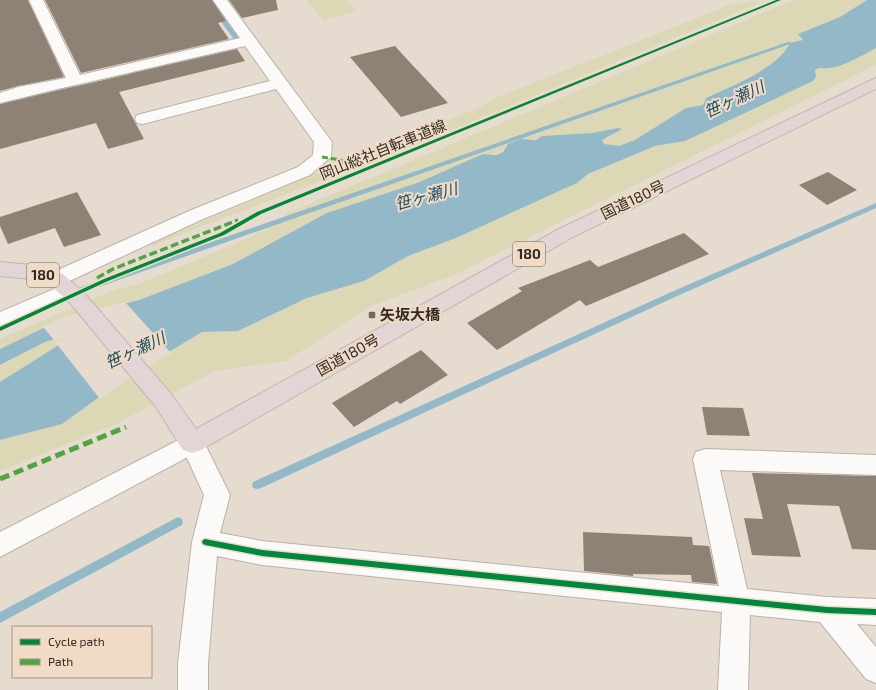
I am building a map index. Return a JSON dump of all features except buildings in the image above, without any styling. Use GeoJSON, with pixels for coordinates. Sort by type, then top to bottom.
{"type":"FeatureCollection","features":[{"type":"Feature","properties":{"kind":"highway","name":"国道180号"},"geometry":{"type":"LineString","coordinates":[[192,443],[566,233],[876,83]]}},
{"type":"Feature","properties":{"kind":"highway","name":"180"},"geometry":{"type":"LineString","coordinates":[[0,269],[31,272],[68,289]]}},
{"type":"Feature","properties":{"kind":"highway"},"geometry":{"type":"LineString","coordinates":[[68,289],[164,402],[192,443]]}},
{"type":"Feature","properties":{"kind":"street"},"geometry":{"type":"LineString","coordinates":[[36,0],[75,81]]}},
{"type":"Feature","properties":{"kind":"street"},"geometry":{"type":"LineString","coordinates":[[0,321],[68,289],[196,215],[304,171],[322,157],[322,142],[281,83],[241,42],[220,0]]}},
{"type":"Feature","properties":{"kind":"street"},"geometry":{"type":"LineString","coordinates":[[0,98],[18,92],[75,81],[241,42]]}},
{"type":"Feature","properties":{"kind":"street"},"geometry":{"type":"LineString","coordinates":[[143,119],[281,83]]}},
{"type":"Feature","properties":{"kind":"street"},"geometry":{"type":"LineString","coordinates":[[0,545],[192,443],[217,496],[205,542],[193,663],[193,690]]}},
{"type":"Feature","properties":{"kind":"street"},"geometry":{"type":"LineString","coordinates":[[732,690],[736,600],[706,459],[876,464]]}},
{"type":"Feature","properties":{"kind":"street"},"geometry":{"type":"LineString","coordinates":[[205,542],[262,553],[827,610],[876,612]]}},
{"type":"Feature","properties":{"kind":"street"},"geometry":{"type":"LineString","coordinates":[[827,610],[876,670]]}},
{"type":"Feature","properties":{"kind":"shaded area"},"geometry":{"type":"Polygon","coordinates":[[[306,0],[346,0],[357,11],[324,20],[306,0]]]}},
{"type":"Feature","properties":{"kind":"shaded area"},"geometry":{"type":"Polygon","coordinates":[[[794,0],[867,0],[840,17],[798,34],[803,40],[790,43],[775,61],[764,69],[706,98],[703,105],[686,108],[635,140],[619,146],[604,144],[602,140],[618,128],[592,133],[542,136],[536,139],[518,140],[512,142],[497,154],[483,155],[279,240],[233,264],[139,300],[62,319],[0,349],[0,339],[117,289],[139,284],[246,239],[282,221],[285,214],[794,0]]]}},
{"type":"Feature","properties":{"kind":"shaded area"},"geometry":{"type":"Polygon","coordinates":[[[764,1],[354,170],[345,160],[481,107],[493,99],[732,4],[764,1]]]}},
{"type":"Feature","properties":{"kind":"shaded area"},"geometry":{"type":"Polygon","coordinates":[[[876,48],[876,65],[456,274],[372,306],[286,361],[215,371],[116,424],[0,471],[0,440],[62,424],[127,377],[202,332],[238,331],[307,298],[364,281],[408,256],[456,238],[577,183],[588,174],[655,146],[685,141],[730,119],[819,68],[841,65],[876,48]]]}},
{"type":"Feature","properties":{"kind":"shaded area"},"geometry":{"type":"Polygon","coordinates":[[[340,163],[348,171],[153,246],[150,244],[340,163]]]}},
{"type":"Feature","properties":{"kind":"shaded area"},"geometry":{"type":"Polygon","coordinates":[[[84,329],[0,382],[0,365],[45,342],[84,329]]]}},
{"type":"Feature","properties":{"kind":"water","name":"笹ヶ瀬川"},"geometry":{"type":"Polygon","coordinates":[[[867,0],[876,0],[876,48],[841,65],[819,68],[815,70],[816,77],[813,81],[685,141],[655,146],[588,174],[577,183],[456,238],[408,256],[364,281],[307,298],[238,331],[202,332],[127,377],[62,424],[0,440],[0,382],[81,331],[45,342],[0,365],[0,349],[62,319],[139,300],[233,264],[327,213],[417,183],[483,154],[496,155],[503,152],[508,144],[521,139],[536,140],[542,136],[592,133],[618,128],[622,129],[602,140],[604,144],[619,146],[635,140],[686,108],[703,105],[706,98],[765,69],[784,52],[790,43],[803,40],[798,34],[840,17],[867,0]]]}},
{"type":"Feature","properties":{"kind":"pier"},"geometry":{"type":"Polygon","coordinates":[[[125,302],[171,353],[128,379],[100,399],[56,343],[66,338],[55,341],[43,327],[62,317],[125,302]]]}},
{"type":"Feature","properties":{"kind":"waterway"},"geometry":{"type":"LineString","coordinates":[[208,0],[236,38],[233,47],[230,48]]}},
{"type":"Feature","properties":{"kind":"waterway"},"geometry":{"type":"LineString","coordinates":[[70,294],[790,43]]}},
{"type":"Feature","properties":{"kind":"waterway"},"geometry":{"type":"LineString","coordinates":[[133,73],[212,53]]}},
{"type":"Feature","properties":{"kind":"waterway"},"geometry":{"type":"LineString","coordinates":[[27,96],[74,87]]}},
{"type":"Feature","properties":{"kind":"waterway"},"geometry":{"type":"LineString","coordinates":[[257,485],[672,295],[876,205]]}},
{"type":"Feature","properties":{"kind":"waterway"},"geometry":{"type":"LineString","coordinates":[[0,618],[178,522]]}},
{"type":"Feature","properties":{"kind":"marked path"},"geometry":{"type":"LineString","coordinates":[[322,157],[341,160],[354,176]]}},
{"type":"Feature","properties":{"kind":"marked path"},"geometry":{"type":"LineString","coordinates":[[97,278],[113,269],[238,220]]}},
{"type":"Feature","properties":{"kind":"marked path"},"geometry":{"type":"LineString","coordinates":[[0,479],[126,427]]}},
{"type":"Feature","properties":{"kind":"cycle path","name":"岡山総社自転車道線"},"geometry":{"type":"LineString","coordinates":[[0,329],[106,280],[222,234],[259,213],[779,0]]}},
{"type":"Feature","properties":{"kind":"cycle path"},"geometry":{"type":"LineString","coordinates":[[205,542],[262,553],[827,610],[876,612]]}},
{"type":"Feature","properties":{"kind":"place","name":"矢坂大橋"},"geometry":{"type":"Point","coordinates":[372,315]}}]}
